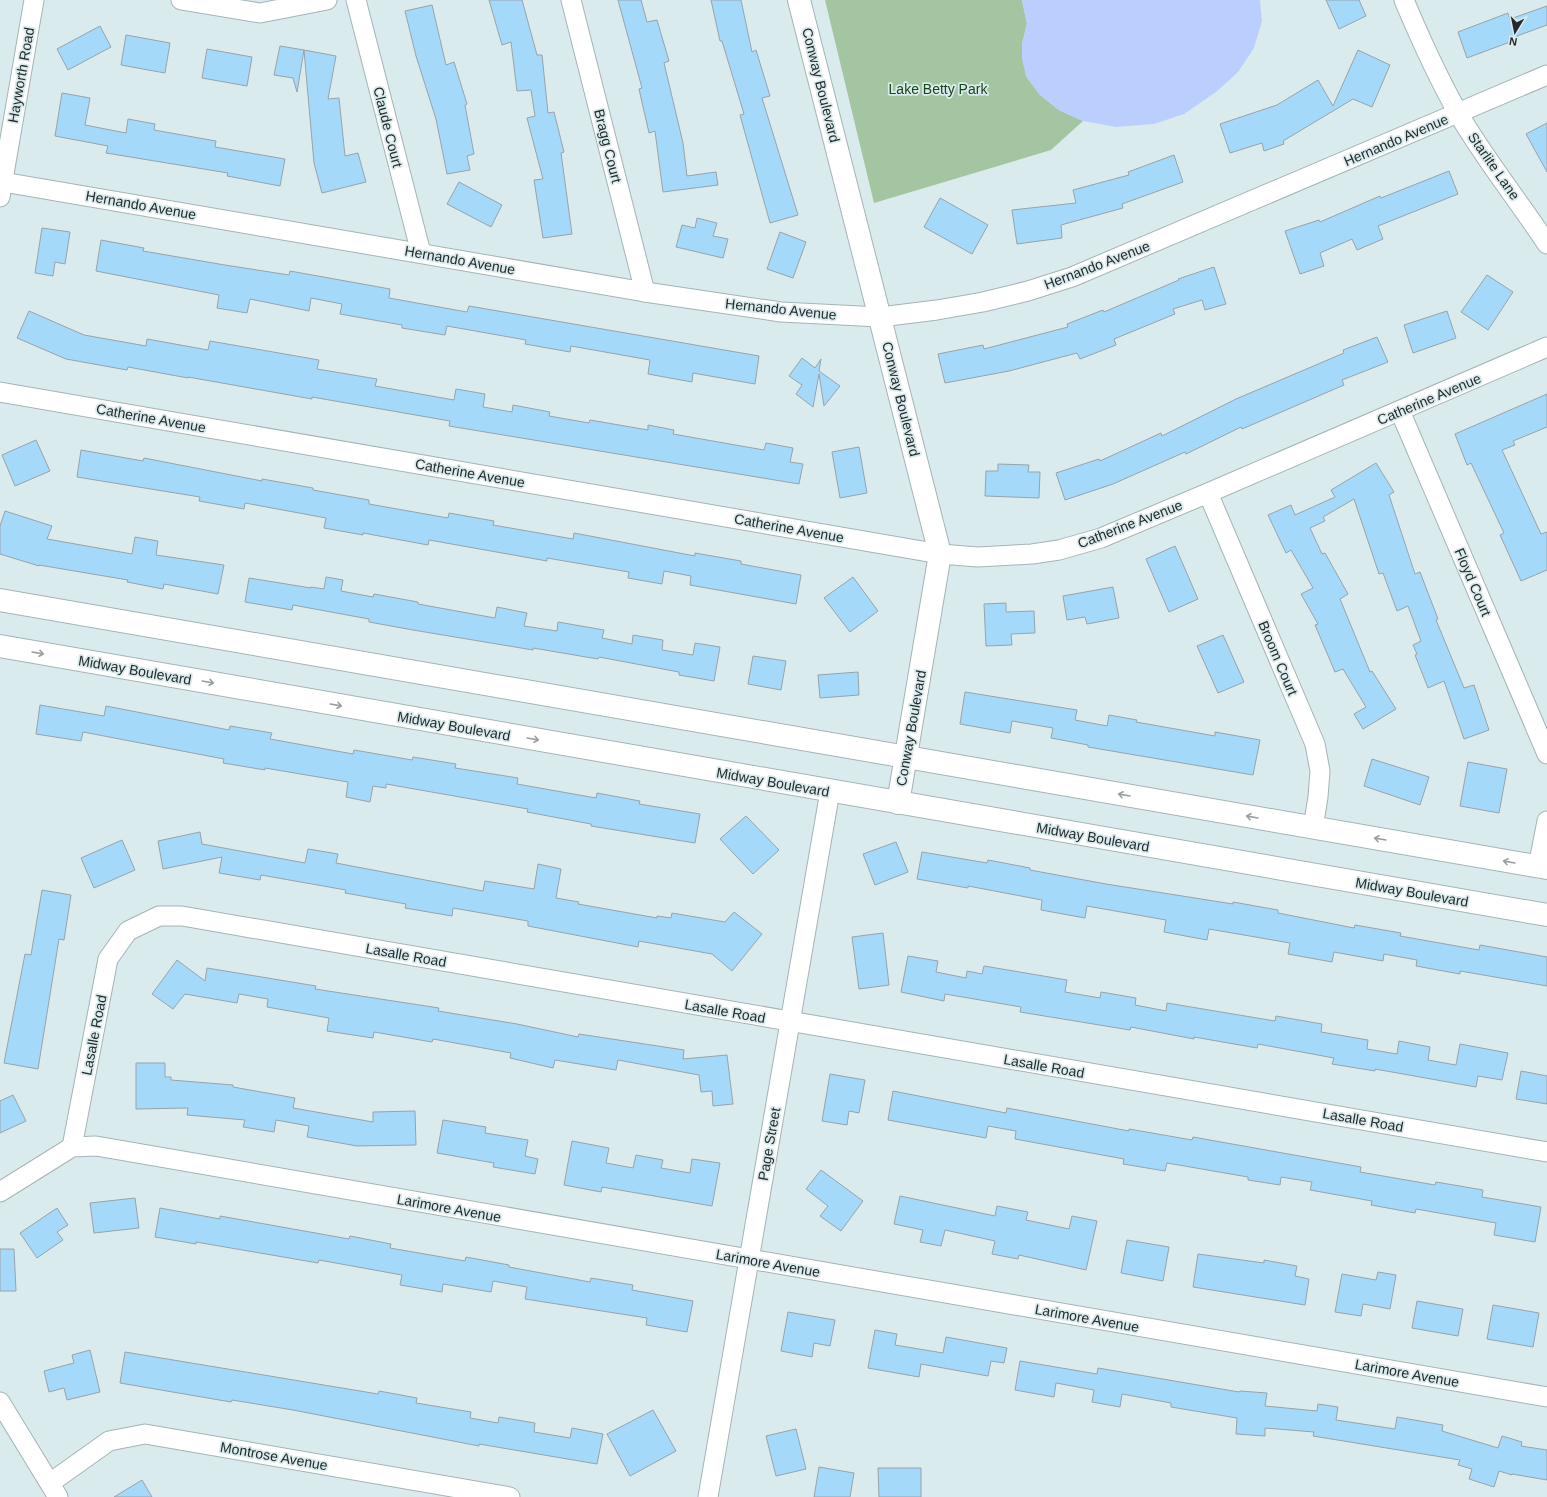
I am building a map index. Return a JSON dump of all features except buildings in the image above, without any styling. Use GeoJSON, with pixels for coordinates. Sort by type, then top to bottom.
{"type":"FeatureCollection","features":[{"type":"Feature","properties":{"kind":"street","name":"Hayworth Road"},"geometry":{"type":"LineString","coordinates":[[1,189],[34,0]]}},
{"type":"Feature","properties":{"kind":"street"},"geometry":{"type":"LineString","coordinates":[[181,0],[260,13],[327,0]]}},
{"type":"Feature","properties":{"kind":"street","name":"Claude Court"},"geometry":{"type":"LineString","coordinates":[[356,0],[420,253]]}},
{"type":"Feature","properties":{"kind":"street","name":"Bragg Court"},"geometry":{"type":"LineString","coordinates":[[571,0],[646,292]]}},
{"type":"Feature","properties":{"kind":"street","name":"Conway Boulevard"},"geometry":{"type":"LineString","coordinates":[[799,0],[940,554],[898,803]]}},
{"type":"Feature","properties":{"kind":"street","name":"Starlite Lane"},"geometry":{"type":"LineString","coordinates":[[1404,0],[1426,51],[1458,114],[1482,152],[1522,206],[1547,244]]}},
{"type":"Feature","properties":{"kind":"street","name":"Hernando Avenue"},"geometry":{"type":"LineString","coordinates":[[1,189],[420,253],[646,292],[781,312],[880,316],[937,310],[983,302],[1028,291],[1072,277],[1547,75]]}},
{"type":"Feature","properties":{"kind":"street","name":"Catherine Avenue"},"geometry":{"type":"LineString","coordinates":[[0,392],[940,554],[1005,557],[1059,550],[1101,538],[1547,348]]}},
{"type":"Feature","properties":{"kind":"street","name":"Floyd Court"},"geometry":{"type":"LineString","coordinates":[[1400,411],[1547,754]]}},
{"type":"Feature","properties":{"kind":"street","name":"Broom Court"},"geometry":{"type":"LineString","coordinates":[[1208,493],[1315,744],[1320,771],[1313,828]]}},
{"type":"Feature","properties":{"kind":"street"},"geometry":{"type":"LineString","coordinates":[[0,600],[1543,868],[1547,821]]}},
{"type":"Feature","properties":{"kind":"street","name":"Midway Boulevard"},"geometry":{"type":"LineString","coordinates":[[0,646],[1547,915]]}},
{"type":"Feature","properties":{"kind":"street","name":"Page Street"},"geometry":{"type":"LineString","coordinates":[[708,1497],[830,791]]}},
{"type":"Feature","properties":{"kind":"street","name":"Lasalle Road"},"geometry":{"type":"LineString","coordinates":[[72,1147],[108,959],[128,931],[159,916],[190,918],[1547,1152]]}},
{"type":"Feature","properties":{"kind":"street","name":"Larimore Avenue"},"geometry":{"type":"LineString","coordinates":[[0,1192],[72,1147],[96,1146],[1547,1397]]}},
{"type":"Feature","properties":{"kind":"street"},"geometry":{"type":"LineString","coordinates":[[0,1402],[54,1490]]}},
{"type":"Feature","properties":{"kind":"street","name":"Montrose Avenue"},"geometry":{"type":"LineString","coordinates":[[54,1490],[109,1441],[145,1434],[510,1497]]}},
{"type":"Feature","properties":{"kind":"green space","name":"Lake Betty Park"},"geometry":{"type":"Polygon","coordinates":[[[825,0],[1022,0],[1027,24],[1022,44],[1026,76],[1040,95],[1059,110],[1083,121],[1051,150],[874,203],[825,0]]]}},
{"type":"Feature","properties":{"kind":"water"},"geometry":{"type":"Polygon","coordinates":[[[1022,0],[1260,0],[1262,21],[1254,48],[1238,72],[1216,92],[1184,114],[1154,124],[1116,127],[1083,121],[1059,110],[1040,95],[1026,76],[1022,59],[1022,44],[1027,24],[1022,0]]]}}]}
